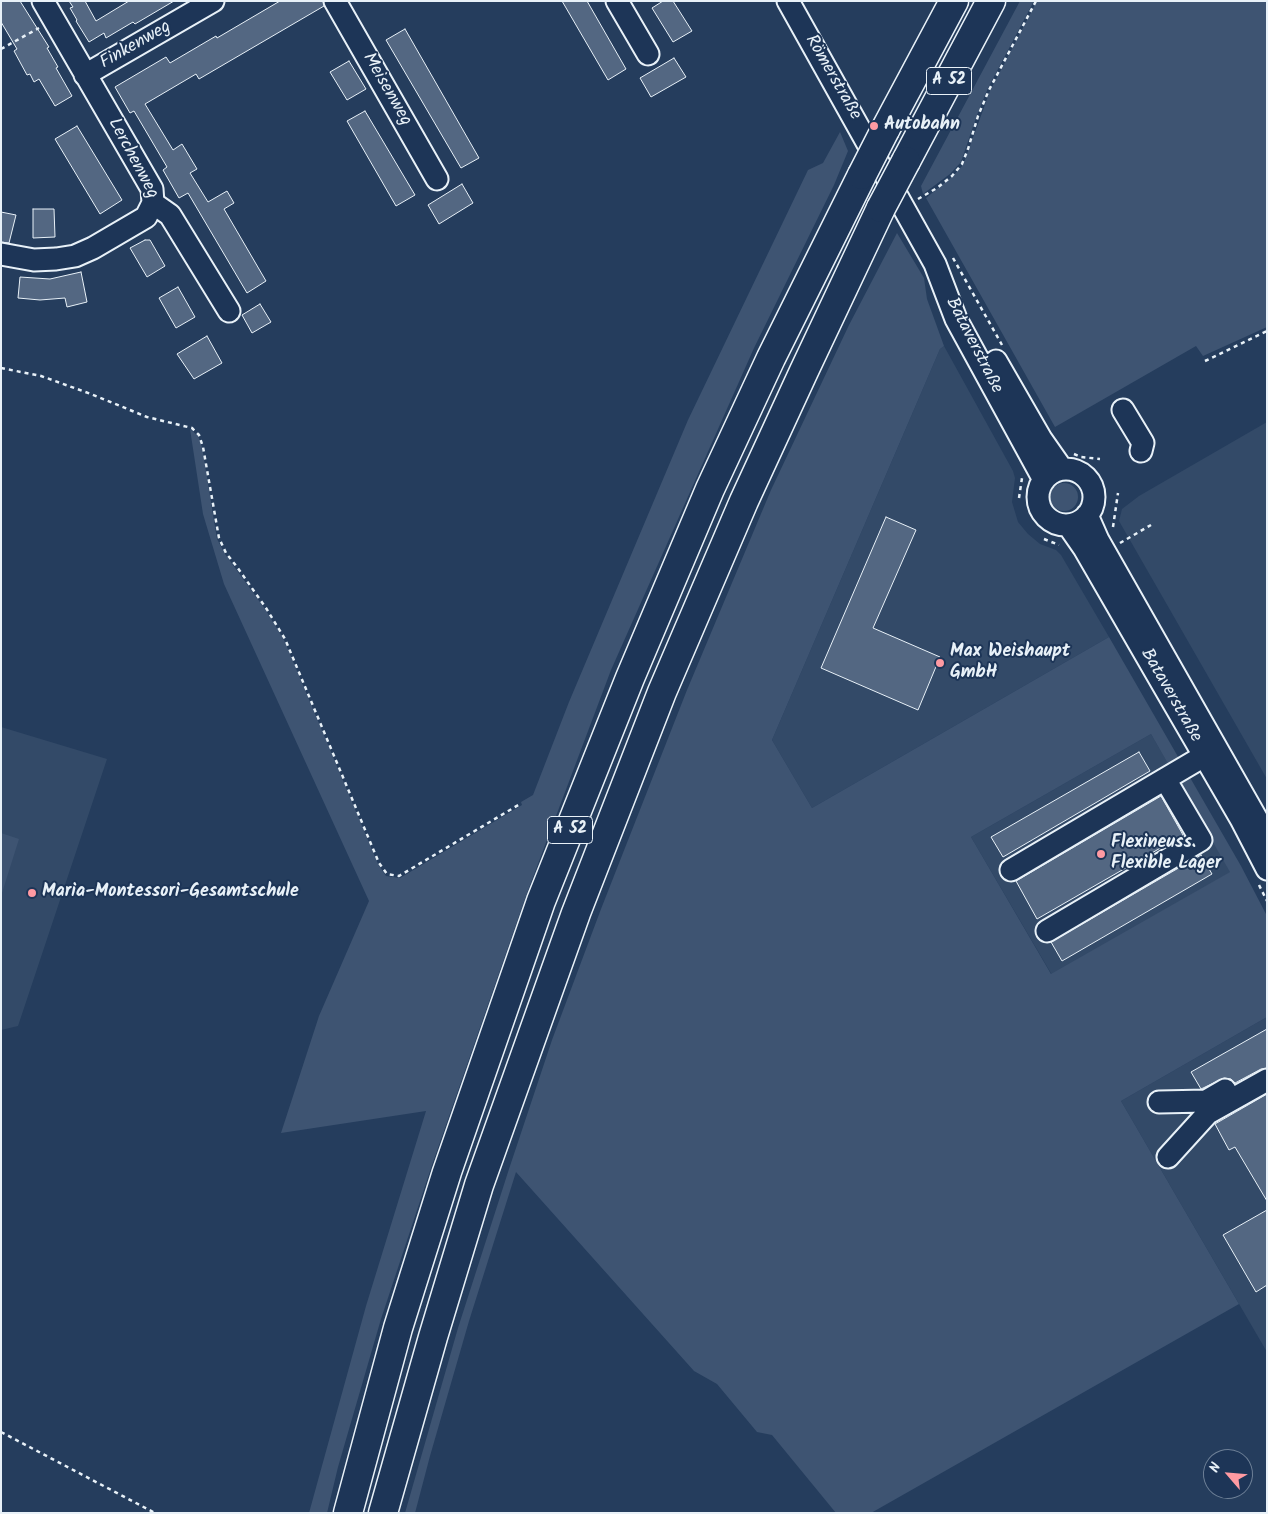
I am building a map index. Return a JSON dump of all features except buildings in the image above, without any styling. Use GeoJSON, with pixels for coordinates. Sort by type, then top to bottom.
{"type":"FeatureCollection","features":[{"type":"Feature","properties":{"kind":"highway","name":"A 52"},"geometry":{"type":"LineString","coordinates":[[348,1513],[398,1328],[447,1172],[541,901],[630,678],[710,489],[772,358],[862,174],[954,1]]}},
{"type":"Feature","properties":{"kind":"highway","name":"A 52"},"geometry":{"type":"LineString","coordinates":[[384,1513],[433,1337],[480,1185],[576,913],[662,692],[744,501],[804,371],[893,208],[906,160],[991,1]]}},
{"type":"Feature","properties":{"kind":"street","name":"Lerchenweg"},"geometry":{"type":"LineString","coordinates":[[43,1],[152,189],[153,203],[170,215],[229,311]]}},
{"type":"Feature","properties":{"kind":"street","name":"Finkenweg"},"geometry":{"type":"LineString","coordinates":[[85,75],[213,1]]}},
{"type":"Feature","properties":{"kind":"street","name":"Meisenweg"},"geometry":{"type":"LineString","coordinates":[[336,1],[437,179]]}},
{"type":"Feature","properties":{"kind":"street"},"geometry":{"type":"LineString","coordinates":[[618,1],[648,54]]}},
{"type":"Feature","properties":{"kind":"street","name":"Römerstraße"},"geometry":{"type":"LineString","coordinates":[[788,1],[893,208]]}},
{"type":"Feature","properties":{"kind":"street"},"geometry":{"type":"LineString","coordinates":[[1,254],[34,260],[75,256],[93,248],[146,217],[153,203]]}},
{"type":"Feature","properties":{"kind":"street","name":"Bataverstraße"},"geometry":{"type":"LineString","coordinates":[[893,208],[944,261],[956,319],[1058,466]]}},
{"type":"Feature","properties":{"kind":"street"},"geometry":{"type":"LineString","coordinates":[[1123,410],[1143,443],[1141,451]]}},
{"type":"Feature","properties":{"kind":"street"},"geometry":{"type":"LineString","coordinates":[[1058,466],[1075,470],[1086,477],[1091,485],[1094,494],[1093,506],[1087,515],[1079,522],[1068,525],[1054,522],[1042,512],[1038,501],[1039,490],[1058,466]]}},
{"type":"Feature","properties":{"kind":"street","name":"Bataverstraße"},"geometry":{"type":"LineString","coordinates":[[1087,515],[1098,540],[1267,837]]}},
{"type":"Feature","properties":{"kind":"street","name":"Bataverstraße"},"geometry":{"type":"LineString","coordinates":[[1068,525],[1084,548],[1204,756],[1254,812],[1267,869]]}},
{"type":"Feature","properties":{"kind":"street"},"geometry":{"type":"LineString","coordinates":[[1011,870],[1204,756]]}},
{"type":"Feature","properties":{"kind":"street"},"geometry":{"type":"LineString","coordinates":[[1047,931],[1201,840],[1165,779]]}},
{"type":"Feature","properties":{"kind":"street"},"geometry":{"type":"LineString","coordinates":[[1159,1102],[1206,1101],[1267,1066]]}},
{"type":"Feature","properties":{"kind":"street"},"geometry":{"type":"LineString","coordinates":[[1168,1157],[1208,1113],[1267,1080]]}},
{"type":"Feature","properties":{"kind":"path"},"geometry":{"type":"LineString","coordinates":[[893,208],[936,188],[952,176],[962,164],[989,90],[1036,1]]}},
{"type":"Feature","properties":{"kind":"path"},"geometry":{"type":"LineString","coordinates":[[1,49],[53,20]]}},
{"type":"Feature","properties":{"kind":"path"},"geometry":{"type":"LineString","coordinates":[[944,261],[1007,352]]}},
{"type":"Feature","properties":{"kind":"path"},"geometry":{"type":"LineString","coordinates":[[1205,361],[1267,331]]}},
{"type":"Feature","properties":{"kind":"path"},"geometry":{"type":"LineString","coordinates":[[1,368],[41,376],[147,417],[192,428],[199,435],[203,447],[219,538],[226,553],[266,608],[285,639],[379,863],[387,874],[399,876],[520,804]]}},
{"type":"Feature","properties":{"kind":"path"},"geometry":{"type":"LineString","coordinates":[[1058,466],[1081,456],[1100,459]]}},
{"type":"Feature","properties":{"kind":"path"},"geometry":{"type":"LineString","coordinates":[[1124,541],[1151,525]]}},
{"type":"Feature","properties":{"kind":"path"},"geometry":{"type":"LineString","coordinates":[[1,1432],[155,1513]]}},
{"type":"Feature","properties":{"kind":"shaded area"},"geometry":{"type":"Polygon","coordinates":[[[1020,1],[1034,1],[988,88],[961,162],[950,174],[923,194],[921,186],[1020,1]]]}},
{"type":"Feature","properties":{"kind":"shaded area"},"geometry":{"type":"Polygon","coordinates":[[[1037,1],[1267,1],[1267,327],[1203,356],[1196,346],[1055,427],[926,198],[953,176],[963,165],[990,91],[1037,1]]]}},
{"type":"Feature","properties":{"kind":"shaded area"},"geometry":{"type":"Polygon","coordinates":[[[840,132],[848,151],[834,185],[754,348],[611,670],[527,893],[432,1165],[381,1319],[338,1467],[327,1513],[309,1513],[366,1306],[426,1111],[281,1133],[319,1016],[369,901],[224,584],[203,514],[190,429],[198,436],[202,447],[217,539],[225,554],[265,609],[284,640],[378,864],[386,876],[400,878],[522,805],[521,802],[533,795],[569,702],[688,420],[808,170],[823,163],[840,132]]]}},
{"type":"Feature","properties":{"kind":"shaded area"},"geometry":{"type":"Polygon","coordinates":[[[897,233],[924,278],[927,299],[944,346],[940,349],[772,740],[812,808],[1109,637],[1241,866],[1267,916],[1267,1017],[1121,1101],[1239,1304],[871,1513],[836,1513],[772,1435],[757,1432],[717,1384],[694,1371],[516,1172],[469,1321],[415,1513],[405,1513],[458,1328],[552,1040],[687,690],[771,490],[849,325],[897,233]],[[1151,734],[971,837],[1051,974],[1230,872],[1151,734]]]}},
{"type":"Feature","properties":{"kind":"shaded area"},"geometry":{"type":"Polygon","coordinates":[[[944,346],[1013,471],[1015,478],[1012,502],[1018,522],[1040,544],[1056,550],[1061,555],[1109,637],[812,808],[772,740],[940,349],[944,346]]]}},
{"type":"Feature","properties":{"kind":"shaded area"},"geometry":{"type":"Polygon","coordinates":[[[1267,422],[1267,779],[1119,521],[1122,509],[1139,496],[1267,422]]]}},
{"type":"Feature","properties":{"kind":"shaded area"},"geometry":{"type":"Polygon","coordinates":[[[1064,483],[1074,487],[1078,497],[1074,507],[1064,511],[1054,507],[1050,497],[1054,487],[1064,483]]]}},
{"type":"Feature","properties":{"kind":"shaded area","name":"Maria-Montessori-Gesamtschule"},"geometry":{"type":"Polygon","coordinates":[[[1,727],[107,759],[18,1026],[1,1030],[1,727]]]}},
{"type":"Feature","properties":{"kind":"shaded area"},"geometry":{"type":"Polygon","coordinates":[[[1151,734],[1231,872],[1052,975],[971,837],[1151,734]]]}},
{"type":"Feature","properties":{"kind":"shaded area"},"geometry":{"type":"Polygon","coordinates":[[[1,833],[19,839],[1,896],[1,833]]]}},
{"type":"Feature","properties":{"kind":"shaded area"},"geometry":{"type":"Polygon","coordinates":[[[1267,1017],[1267,1352],[1121,1101],[1267,1017]]]}},
{"type":"Feature","properties":{"kind":"place","name":"Autobahn"},"geometry":{"type":"Point","coordinates":[874,126]}},
{"type":"Feature","properties":{"kind":"place","name":"Max Weishaupt GmbH"},"geometry":{"type":"Point","coordinates":[940,663]}},
{"type":"Feature","properties":{"kind":"place","name":"Flexineuss. Flexible Lager"},"geometry":{"type":"Point","coordinates":[1101,854]}},
{"type":"Feature","properties":{"kind":"place","name":"Maria-Montessori-Gesamtschule"},"geometry":{"type":"Point","coordinates":[32,893]}}]}
